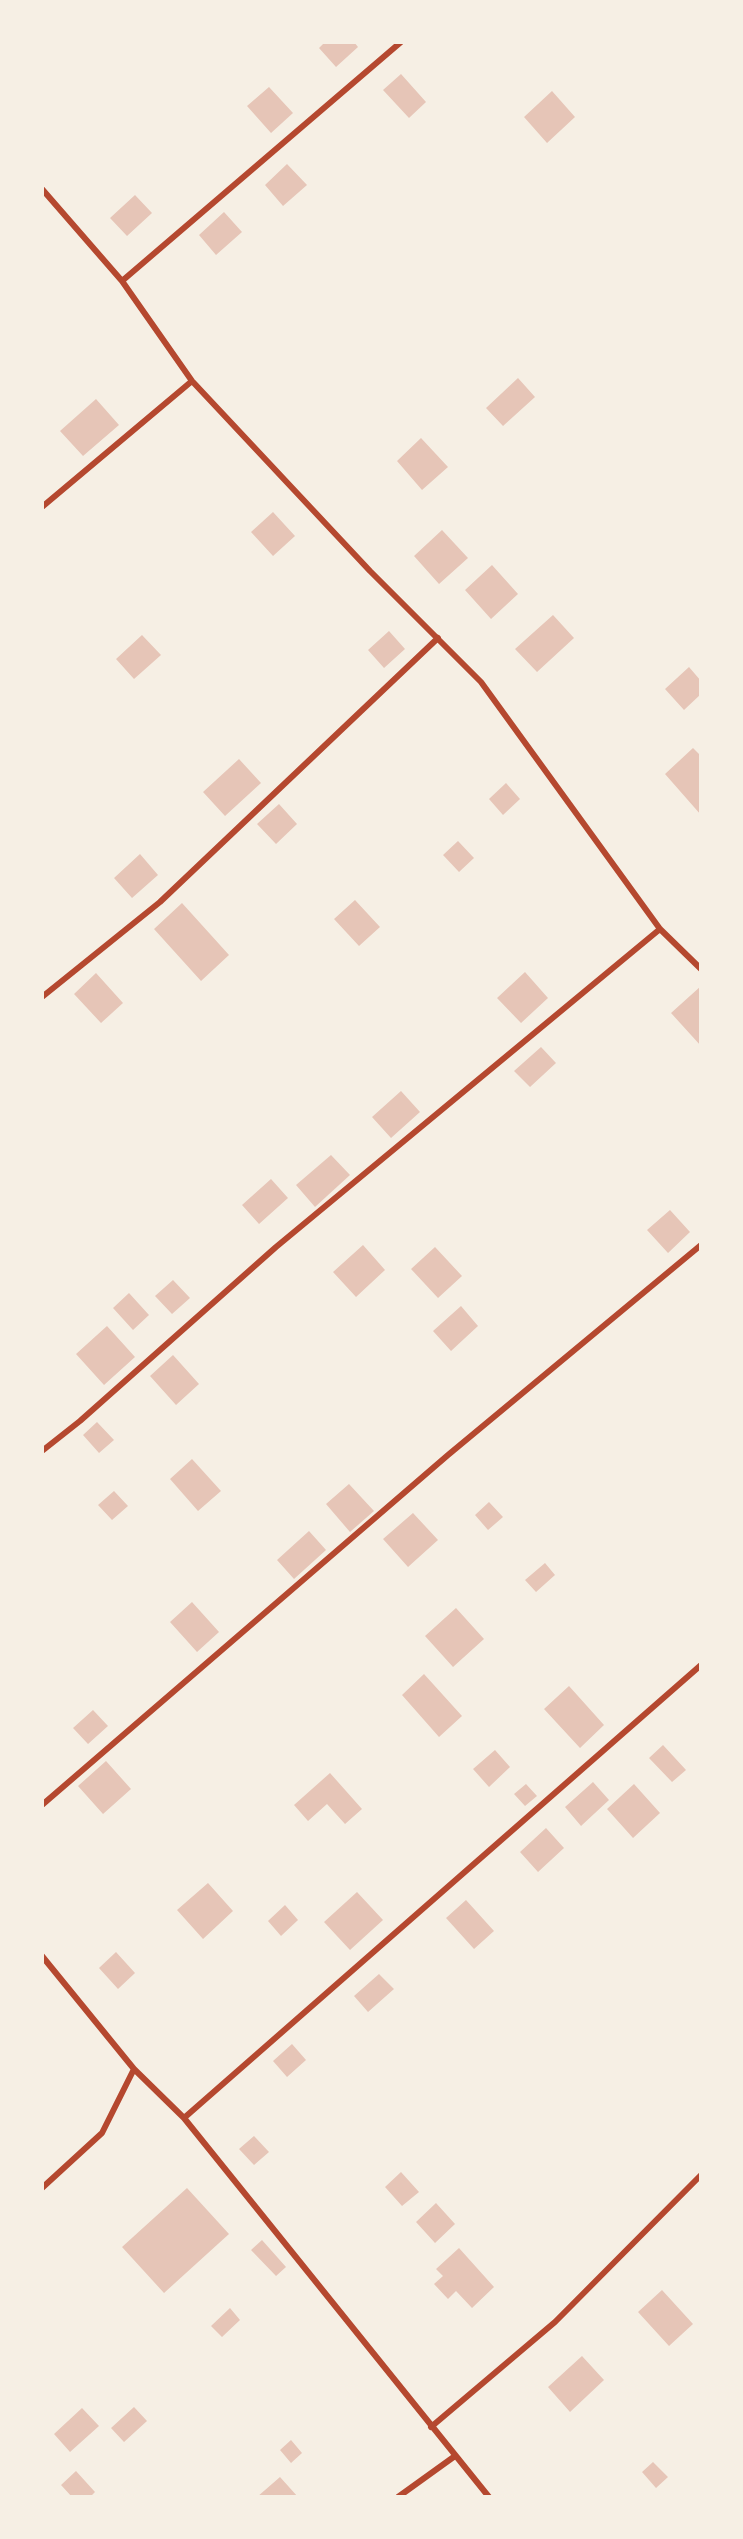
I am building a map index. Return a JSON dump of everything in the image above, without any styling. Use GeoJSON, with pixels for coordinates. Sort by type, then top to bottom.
{"type":"FeatureCollection","features":[{"type":"Feature","properties":{"kind":"lane"},"geometry":{"type":"LineString","coordinates":[[122,281],[401,42]]}},
{"type":"Feature","properties":{"kind":"lane"},"geometry":{"type":"LineString","coordinates":[[42,189],[122,281],[192,381],[370,571],[481,682],[660,929],[701,969]]}},
{"type":"Feature","properties":{"kind":"lane"},"geometry":{"type":"LineString","coordinates":[[42,507],[192,381]]}},
{"type":"Feature","properties":{"kind":"lane"},"geometry":{"type":"LineString","coordinates":[[42,997],[160,902],[438,638]]}},
{"type":"Feature","properties":{"kind":"lane"},"geometry":{"type":"LineString","coordinates":[[42,1451],[276,1247],[660,929]]}},
{"type":"Feature","properties":{"kind":"lane"},"geometry":{"type":"LineString","coordinates":[[42,1805],[436,1466],[701,1245]]}},
{"type":"Feature","properties":{"kind":"lane"},"geometry":{"type":"LineString","coordinates":[[184,2118],[701,1665]]}},
{"type":"Feature","properties":{"kind":"lane"},"geometry":{"type":"LineString","coordinates":[[42,1956],[134,2069],[184,2118],[489,2497]]}},
{"type":"Feature","properties":{"kind":"lane"},"geometry":{"type":"LineString","coordinates":[[42,2188],[102,2133],[134,2069]]}},
{"type":"Feature","properties":{"kind":"lane"},"geometry":{"type":"LineString","coordinates":[[431,2427],[555,2322],[701,2175]]}},
{"type":"Feature","properties":{"kind":"lane"},"geometry":{"type":"LineString","coordinates":[[398,2497],[455,2456]]}},
{"type":"Feature","properties":{"kind":"building"},"geometry":{"type":"Polygon","coordinates":[[[325,42],[354,42],[358,47],[336,67],[319,48],[325,42]]]}},
{"type":"Feature","properties":{"kind":"building"},"geometry":{"type":"Polygon","coordinates":[[[401,74],[426,102],[409,118],[383,90],[401,74]]]}},
{"type":"Feature","properties":{"kind":"building"},"geometry":{"type":"Polygon","coordinates":[[[269,87],[293,113],[271,133],[247,106],[269,87]]]}},
{"type":"Feature","properties":{"kind":"building"},"geometry":{"type":"Polygon","coordinates":[[[552,91],[575,117],[547,143],[524,117],[552,91]]]}},
{"type":"Feature","properties":{"kind":"building"},"geometry":{"type":"Polygon","coordinates":[[[287,164],[307,185],[283,206],[265,185],[287,164]]]}},
{"type":"Feature","properties":{"kind":"building"},"geometry":{"type":"Polygon","coordinates":[[[135,195],[152,213],[127,236],[110,218],[135,195]]]}},
{"type":"Feature","properties":{"kind":"building"},"geometry":{"type":"Polygon","coordinates":[[[224,212],[242,232],[216,255],[199,235],[224,212]]]}},
{"type":"Feature","properties":{"kind":"building"},"geometry":{"type":"Polygon","coordinates":[[[518,378],[535,397],[503,426],[486,408],[518,378]]]}},
{"type":"Feature","properties":{"kind":"building"},"geometry":{"type":"Polygon","coordinates":[[[96,399],[119,425],[83,456],[60,431],[96,399]]]}},
{"type":"Feature","properties":{"kind":"building"},"geometry":{"type":"Polygon","coordinates":[[[421,438],[448,467],[422,490],[397,461],[421,438]]]}},
{"type":"Feature","properties":{"kind":"building"},"geometry":{"type":"Polygon","coordinates":[[[273,512],[295,536],[273,556],[251,532],[273,512]]]}},
{"type":"Feature","properties":{"kind":"building"},"geometry":{"type":"Polygon","coordinates":[[[442,530],[468,558],[439,584],[414,556],[442,530]]]}},
{"type":"Feature","properties":{"kind":"building"},"geometry":{"type":"Polygon","coordinates":[[[492,565],[518,594],[491,619],[465,590],[492,565]]]}},
{"type":"Feature","properties":{"kind":"building"},"geometry":{"type":"Polygon","coordinates":[[[553,615],[574,638],[537,672],[515,649],[553,615]]]}},
{"type":"Feature","properties":{"kind":"building"},"geometry":{"type":"Polygon","coordinates":[[[389,631],[405,649],[384,668],[368,650],[389,631]]]}},
{"type":"Feature","properties":{"kind":"building"},"geometry":{"type":"Polygon","coordinates":[[[142,635],[161,655],[134,679],[116,659],[142,635]]]}},
{"type":"Feature","properties":{"kind":"building"},"geometry":{"type":"Polygon","coordinates":[[[689,667],[701,681],[701,694],[684,710],[665,689],[689,667]]]}},
{"type":"Feature","properties":{"kind":"building"},"geometry":{"type":"Polygon","coordinates":[[[693,748],[701,756],[701,815],[665,774],[693,748]]]}},
{"type":"Feature","properties":{"kind":"building"},"geometry":{"type":"Polygon","coordinates":[[[239,759],[261,783],[225,816],[203,792],[239,759]]]}},
{"type":"Feature","properties":{"kind":"building"},"geometry":{"type":"Polygon","coordinates":[[[506,783],[520,799],[503,815],[489,799],[506,783]]]}},
{"type":"Feature","properties":{"kind":"building"},"geometry":{"type":"Polygon","coordinates":[[[279,804],[297,824],[276,844],[257,824],[279,804]]]}},
{"type":"Feature","properties":{"kind":"building"},"geometry":{"type":"Polygon","coordinates":[[[458,841],[474,858],[459,872],[443,855],[458,841]]]}},
{"type":"Feature","properties":{"kind":"building"},"geometry":{"type":"Polygon","coordinates":[[[140,854],[158,875],[132,898],[114,878],[140,854]]]}},
{"type":"Feature","properties":{"kind":"building"},"geometry":{"type":"Polygon","coordinates":[[[355,900],[380,927],[359,946],[334,919],[355,900]]]}},
{"type":"Feature","properties":{"kind":"building"},"geometry":{"type":"Polygon","coordinates":[[[182,903],[229,955],[201,981],[154,929],[182,903]]]}},
{"type":"Feature","properties":{"kind":"building"},"geometry":{"type":"Polygon","coordinates":[[[525,972],[548,998],[521,1023],[497,998],[525,972]]]}},
{"type":"Feature","properties":{"kind":"building"},"geometry":{"type":"Polygon","coordinates":[[[96,973],[123,1003],[101,1023],[74,994],[96,973]]]}},
{"type":"Feature","properties":{"kind":"building"},"geometry":{"type":"Polygon","coordinates":[[[701,986],[701,1046],[671,1013],[701,986]]]}},
{"type":"Feature","properties":{"kind":"building"},"geometry":{"type":"Polygon","coordinates":[[[541,1047],[556,1063],[530,1087],[514,1071],[541,1047]]]}},
{"type":"Feature","properties":{"kind":"building"},"geometry":{"type":"Polygon","coordinates":[[[401,1091],[420,1112],[391,1138],[372,1117],[401,1091]]]}},
{"type":"Feature","properties":{"kind":"building"},"geometry":{"type":"Polygon","coordinates":[[[331,1155],[350,1175],[315,1207],[296,1185],[331,1155]]]}},
{"type":"Feature","properties":{"kind":"building"},"geometry":{"type":"Polygon","coordinates":[[[271,1179],[288,1198],[259,1224],[242,1205],[271,1179]]]}},
{"type":"Feature","properties":{"kind":"building"},"geometry":{"type":"Polygon","coordinates":[[[670,1210],[690,1232],[668,1253],[647,1230],[670,1210]]]}},
{"type":"Feature","properties":{"kind":"building"},"geometry":{"type":"Polygon","coordinates":[[[363,1245],[385,1270],[356,1297],[333,1272],[363,1245]]]}},
{"type":"Feature","properties":{"kind":"building"},"geometry":{"type":"Polygon","coordinates":[[[435,1247],[462,1276],[438,1298],[411,1269],[435,1247]]]}},
{"type":"Feature","properties":{"kind":"building"},"geometry":{"type":"Polygon","coordinates":[[[173,1280],[190,1298],[172,1314],[155,1296],[173,1280]]]}},
{"type":"Feature","properties":{"kind":"building"},"geometry":{"type":"Polygon","coordinates":[[[129,1293],[149,1315],[133,1330],[113,1308],[129,1293]]]}},
{"type":"Feature","properties":{"kind":"building"},"geometry":{"type":"Polygon","coordinates":[[[461,1306],[478,1326],[451,1351],[433,1331],[461,1306]]]}},
{"type":"Feature","properties":{"kind":"building"},"geometry":{"type":"Polygon","coordinates":[[[107,1326],[135,1357],[104,1385],[76,1354],[107,1326]]]}},
{"type":"Feature","properties":{"kind":"building"},"geometry":{"type":"Polygon","coordinates":[[[173,1355],[199,1384],[176,1405],[150,1376],[173,1355]]]}},
{"type":"Feature","properties":{"kind":"building"},"geometry":{"type":"Polygon","coordinates":[[[97,1422],[114,1440],[99,1453],[83,1435],[97,1422]]]}},
{"type":"Feature","properties":{"kind":"building"},"geometry":{"type":"Polygon","coordinates":[[[192,1459],[221,1491],[198,1511],[170,1479],[192,1459]]]}},
{"type":"Feature","properties":{"kind":"building"},"geometry":{"type":"Polygon","coordinates":[[[349,1484],[374,1511],[350,1532],[326,1504],[349,1484]]]}},
{"type":"Feature","properties":{"kind":"building"},"geometry":{"type":"Polygon","coordinates":[[[114,1491],[128,1506],[112,1520],[98,1505],[114,1491]]]}},
{"type":"Feature","properties":{"kind":"building"},"geometry":{"type":"Polygon","coordinates":[[[489,1502],[503,1517],[488,1530],[475,1515],[489,1502]]]}},
{"type":"Feature","properties":{"kind":"building"},"geometry":{"type":"Polygon","coordinates":[[[413,1513],[438,1540],[408,1567],[383,1539],[413,1513]]]}},
{"type":"Feature","properties":{"kind":"building"},"geometry":{"type":"Polygon","coordinates":[[[309,1531],[326,1550],[294,1579],[277,1560],[309,1531]]]}},
{"type":"Feature","properties":{"kind":"building"},"geometry":{"type":"Polygon","coordinates":[[[545,1563],[555,1575],[536,1592],[525,1580],[545,1563]]]}},
{"type":"Feature","properties":{"kind":"building"},"geometry":{"type":"Polygon","coordinates":[[[192,1602],[219,1632],[197,1652],[170,1622],[192,1602]]]}},
{"type":"Feature","properties":{"kind":"building"},"geometry":{"type":"Polygon","coordinates":[[[456,1608],[484,1639],[453,1667],[425,1636],[456,1608]]]}},
{"type":"Feature","properties":{"kind":"building"},"geometry":{"type":"Polygon","coordinates":[[[424,1674],[462,1716],[439,1737],[402,1695],[424,1674]]]}},
{"type":"Feature","properties":{"kind":"building"},"geometry":{"type":"Polygon","coordinates":[[[569,1686],[604,1725],[580,1748],[544,1709],[569,1686]]]}},
{"type":"Feature","properties":{"kind":"building"},"geometry":{"type":"Polygon","coordinates":[[[93,1710],[108,1726],[88,1744],[73,1728],[93,1710]]]}},
{"type":"Feature","properties":{"kind":"building"},"geometry":{"type":"Polygon","coordinates":[[[663,1745],[686,1770],[672,1782],[649,1758],[663,1745]]]}},
{"type":"Feature","properties":{"kind":"building"},"geometry":{"type":"Polygon","coordinates":[[[495,1750],[510,1767],[489,1787],[473,1769],[495,1750]]]}},
{"type":"Feature","properties":{"kind":"building"},"geometry":{"type":"Polygon","coordinates":[[[106,1761],[131,1789],[103,1814],[78,1786],[106,1761]]]}},
{"type":"Feature","properties":{"kind":"building"},"geometry":{"type":"Polygon","coordinates":[[[330,1773],[362,1809],[345,1824],[327,1804],[308,1821],[294,1805],[330,1773]]]}},
{"type":"Feature","properties":{"kind":"building"},"geometry":{"type":"Polygon","coordinates":[[[593,1782],[609,1800],[581,1826],[565,1807],[593,1782]]]}},
{"type":"Feature","properties":{"kind":"building"},"geometry":{"type":"Polygon","coordinates":[[[526,1784],[537,1796],[525,1806],[514,1794],[526,1784]]]}},
{"type":"Feature","properties":{"kind":"building"},"geometry":{"type":"Polygon","coordinates":[[[634,1784],[660,1813],[633,1838],[607,1809],[634,1784]]]}},
{"type":"Feature","properties":{"kind":"building"},"geometry":{"type":"Polygon","coordinates":[[[546,1828],[564,1848],[538,1872],[520,1852],[546,1828]]]}},
{"type":"Feature","properties":{"kind":"building"},"geometry":{"type":"Polygon","coordinates":[[[208,1883],[233,1911],[203,1939],[177,1910],[208,1883]]]}},
{"type":"Feature","properties":{"kind":"building"},"geometry":{"type":"Polygon","coordinates":[[[357,1892],[383,1920],[350,1950],[324,1922],[357,1892]]]}},
{"type":"Feature","properties":{"kind":"building"},"geometry":{"type":"Polygon","coordinates":[[[466,1900],[494,1931],[474,1949],[446,1918],[466,1900]]]}},
{"type":"Feature","properties":{"kind":"building"},"geometry":{"type":"Polygon","coordinates":[[[285,1905],[298,1920],[281,1936],[268,1921],[285,1905]]]}},
{"type":"Feature","properties":{"kind":"building"},"geometry":{"type":"Polygon","coordinates":[[[116,1952],[135,1973],[118,1989],[99,1968],[116,1952]]]}},
{"type":"Feature","properties":{"kind":"building"},"geometry":{"type":"Polygon","coordinates":[[[379,1974],[394,1989],[368,2012],[354,1996],[379,1974]]]}},
{"type":"Feature","properties":{"kind":"building"},"geometry":{"type":"Polygon","coordinates":[[[292,2044],[306,2060],[287,2077],[273,2061],[292,2044]]]}},
{"type":"Feature","properties":{"kind":"building"},"geometry":{"type":"Polygon","coordinates":[[[254,2136],[269,2152],[254,2165],[239,2149],[254,2136]]]}},
{"type":"Feature","properties":{"kind":"building"},"geometry":{"type":"Polygon","coordinates":[[[401,2172],[419,2192],[402,2206],[385,2187],[401,2172]]]}},
{"type":"Feature","properties":{"kind":"building"},"geometry":{"type":"Polygon","coordinates":[[[187,2188],[229,2234],[164,2293],[122,2247],[187,2188]]]}},
{"type":"Feature","properties":{"kind":"building"},"geometry":{"type":"Polygon","coordinates":[[[436,2203],[455,2224],[435,2243],[416,2222],[436,2203]]]}},
{"type":"Feature","properties":{"kind":"building"},"geometry":{"type":"Polygon","coordinates":[[[262,2240],[286,2267],[276,2276],[251,2250],[262,2240]]]}},
{"type":"Feature","properties":{"kind":"building"},"geometry":{"type":"Polygon","coordinates":[[[459,2248],[494,2287],[472,2308],[456,2291],[448,2299],[434,2284],[443,2276],[436,2269],[459,2248]]]}},
{"type":"Feature","properties":{"kind":"building"},"geometry":{"type":"Polygon","coordinates":[[[662,2290],[693,2324],[669,2346],[638,2312],[662,2290]]]}},
{"type":"Feature","properties":{"kind":"building"},"geometry":{"type":"Polygon","coordinates":[[[230,2308],[240,2320],[222,2337],[211,2326],[230,2308]]]}},
{"type":"Feature","properties":{"kind":"building"},"geometry":{"type":"Polygon","coordinates":[[[582,2356],[604,2380],[570,2412],[548,2387],[582,2356]]]}},
{"type":"Feature","properties":{"kind":"building"},"geometry":{"type":"Polygon","coordinates":[[[134,2407],[147,2421],[124,2442],[111,2428],[134,2407]]]}},
{"type":"Feature","properties":{"kind":"building"},"geometry":{"type":"Polygon","coordinates":[[[82,2408],[99,2426],[70,2452],[54,2434],[82,2408]]]}},
{"type":"Feature","properties":{"kind":"building"},"geometry":{"type":"Polygon","coordinates":[[[291,2440],[302,2453],[291,2463],[280,2450],[291,2440]]]}},
{"type":"Feature","properties":{"kind":"building"},"geometry":{"type":"Polygon","coordinates":[[[653,2462],[668,2477],[656,2488],[642,2472],[653,2462]]]}},
{"type":"Feature","properties":{"kind":"building"},"geometry":{"type":"Polygon","coordinates":[[[76,2471],[95,2492],[90,2497],[72,2497],[61,2485],[76,2471]]]}},
{"type":"Feature","properties":{"kind":"building"},"geometry":{"type":"Polygon","coordinates":[[[280,2477],[298,2497],[257,2497],[280,2477]]]}}]}
